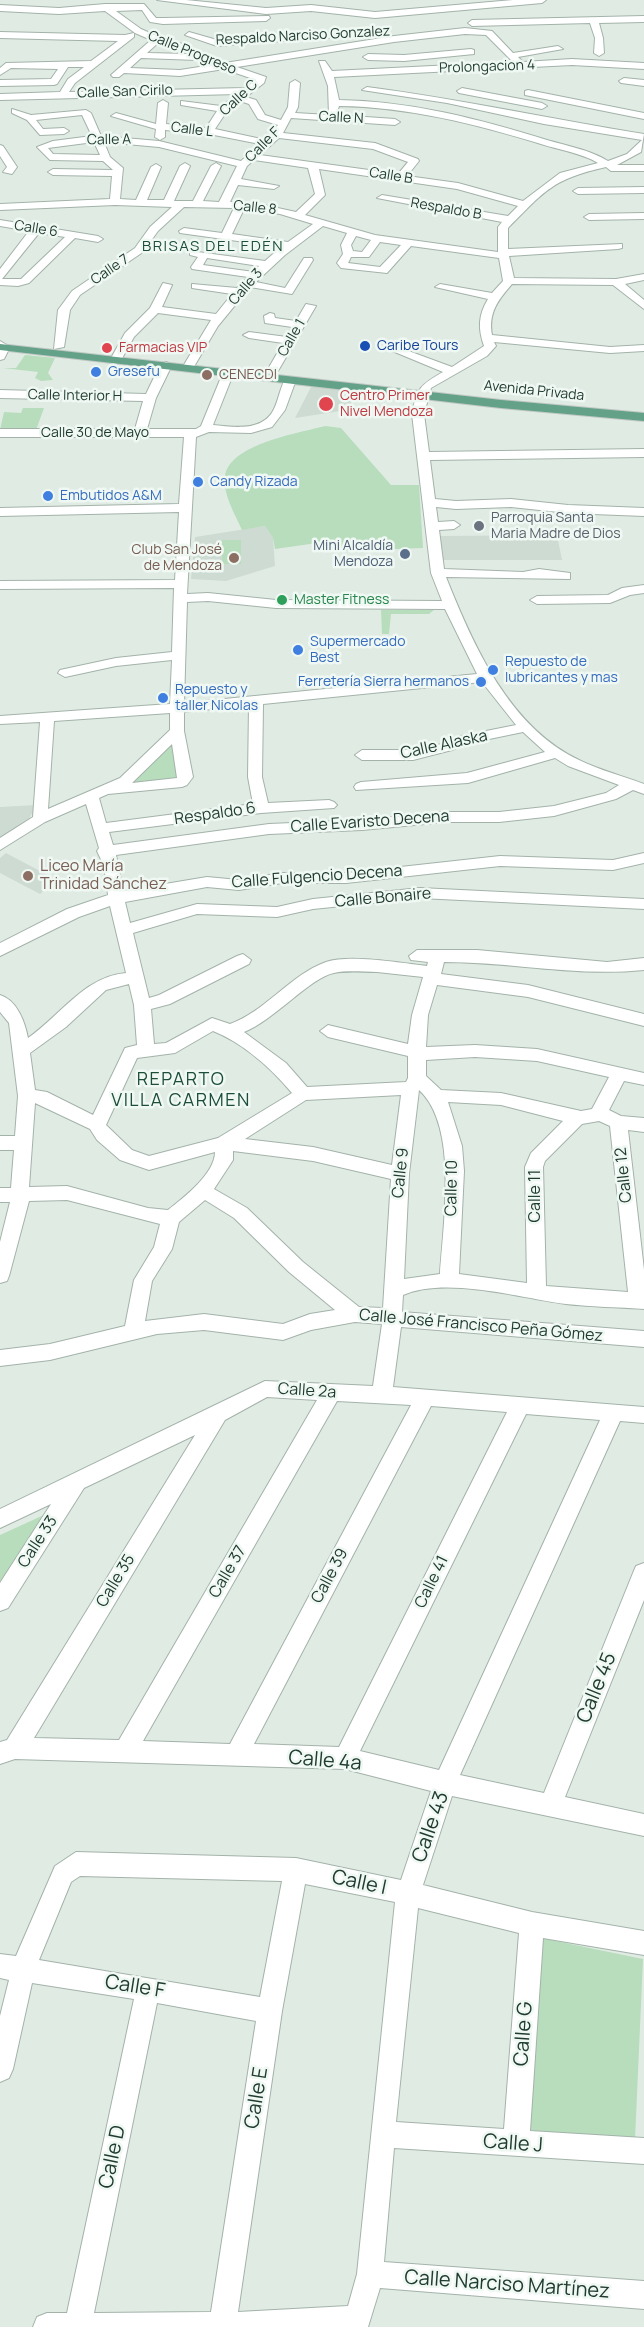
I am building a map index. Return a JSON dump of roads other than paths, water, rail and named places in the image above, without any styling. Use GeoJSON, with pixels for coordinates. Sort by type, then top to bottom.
{"type":"FeatureCollection","features":[{"type":"Feature","properties":{"kind":"main road"},"geometry":{"type":"LineString","coordinates":[[1,347],[58,347],[166,365],[190,364],[228,372],[290,380],[424,389]]}},
{"type":"Feature","properties":{"kind":"main road"},"geometry":{"type":"LineString","coordinates":[[1,347],[274,369],[424,389]]}},
{"type":"Feature","properties":{"kind":"main road","name":"Avenida Privada"},"geometry":{"type":"LineString","coordinates":[[424,389],[501,404],[644,417]]}},
{"type":"Feature","properties":{"kind":"street"},"geometry":{"type":"LineString","coordinates":[[3,0],[0,7],[59,11],[147,10],[203,13]]}},
{"type":"Feature","properties":{"kind":"street","name":"Calle Progreso"},"geometry":{"type":"LineString","coordinates":[[76,0],[112,10],[138,31],[160,41],[184,47],[203,58],[246,74]]}},
{"type":"Feature","properties":{"kind":"street"},"geometry":{"type":"LineString","coordinates":[[161,0],[276,12],[307,4],[327,10],[375,15],[431,15],[447,4]]}},
{"type":"Feature","properties":{"kind":"street"},"geometry":{"type":"LineString","coordinates":[[174,1],[200,0]]}},
{"type":"Feature","properties":{"kind":"street"},"geometry":{"type":"LineString","coordinates":[[327,10],[330,0]]}},
{"type":"Feature","properties":{"kind":"street"},"geometry":{"type":"LineString","coordinates":[[375,15],[373,4],[542,0]]}},
{"type":"Feature","properties":{"kind":"street"},"geometry":{"type":"LineString","coordinates":[[147,10],[153,20],[163,21],[314,17]]}},
{"type":"Feature","properties":{"kind":"street"},"geometry":{"type":"LineString","coordinates":[[558,10],[560,22]]}},
{"type":"Feature","properties":{"kind":"street"},"geometry":{"type":"LineString","coordinates":[[109,22],[125,20]]}},
{"type":"Feature","properties":{"kind":"street"},"geometry":{"type":"LineString","coordinates":[[447,33],[441,25],[644,20]]}},
{"type":"Feature","properties":{"kind":"street"},"geometry":{"type":"LineString","coordinates":[[594,22],[600,38],[599,53]]}},
{"type":"Feature","properties":{"kind":"street"},"geometry":{"type":"LineString","coordinates":[[0,26],[23,25]]}},
{"type":"Feature","properties":{"kind":"street"},"geometry":{"type":"LineString","coordinates":[[332,31],[356,26]]}},
{"type":"Feature","properties":{"kind":"street","name":"Respaldo Narciso Gonzalez"},"geometry":{"type":"LineString","coordinates":[[160,41],[189,35],[217,43],[332,31],[418,30]]}},
{"type":"Feature","properties":{"kind":"street"},"geometry":{"type":"LineString","coordinates":[[63,94],[71,81],[138,31]]}},
{"type":"Feature","properties":{"kind":"street"},"geometry":{"type":"LineString","coordinates":[[121,70],[180,73],[447,33],[488,33],[496,44],[522,66]]}},
{"type":"Feature","properties":{"kind":"street"},"geometry":{"type":"LineString","coordinates":[[0,35],[126,38]]}},
{"type":"Feature","properties":{"kind":"street"},"geometry":{"type":"LineString","coordinates":[[109,92],[110,82],[121,70],[137,55],[160,41]]}},
{"type":"Feature","properties":{"kind":"street"},"geometry":{"type":"LineString","coordinates":[[496,44],[516,43]]}},
{"type":"Feature","properties":{"kind":"street"},"geometry":{"type":"LineString","coordinates":[[512,56],[558,49]]}},
{"type":"Feature","properties":{"kind":"street"},"geometry":{"type":"LineString","coordinates":[[87,51],[107,53]]}},
{"type":"Feature","properties":{"kind":"street"},"geometry":{"type":"LineString","coordinates":[[368,57],[404,58],[471,52]]}},
{"type":"Feature","properties":{"kind":"street"},"geometry":{"type":"LineString","coordinates":[[26,54],[62,66],[72,62],[96,64]]}},
{"type":"Feature","properties":{"kind":"street"},"geometry":{"type":"LineString","coordinates":[[0,72],[26,54]]}},
{"type":"Feature","properties":{"kind":"street"},"geometry":{"type":"LineString","coordinates":[[12,83],[26,54]]}},
{"type":"Feature","properties":{"kind":"street"},"geometry":{"type":"LineString","coordinates":[[137,55],[203,58],[224,54]]}},
{"type":"Feature","properties":{"kind":"street"},"geometry":{"type":"LineString","coordinates":[[396,92],[403,83],[400,61],[404,58]]}},
{"type":"Feature","properties":{"kind":"street","name":"Prolongacion 4"},"geometry":{"type":"LineString","coordinates":[[330,75],[572,62],[644,66]]}},
{"type":"Feature","properties":{"kind":"street"},"geometry":{"type":"LineString","coordinates":[[322,63],[330,75],[336,103],[332,117]]}},
{"type":"Feature","properties":{"kind":"street"},"geometry":{"type":"LineString","coordinates":[[0,83],[54,82],[62,66]]}},
{"type":"Feature","properties":{"kind":"street"},"geometry":{"type":"LineString","coordinates":[[230,77],[246,74]]}},
{"type":"Feature","properties":{"kind":"street","name":"Calle C"},"geometry":{"type":"LineString","coordinates":[[209,131],[224,109],[261,81],[261,77],[246,74]]}},
{"type":"Feature","properties":{"kind":"street"},"geometry":{"type":"LineString","coordinates":[[624,81],[644,83]]}},
{"type":"Feature","properties":{"kind":"street"},"geometry":{"type":"LineString","coordinates":[[453,82],[541,108],[644,127]]}},
{"type":"Feature","properties":{"kind":"street"},"geometry":{"type":"LineString","coordinates":[[403,83],[368,86],[529,118],[644,137]]}},
{"type":"Feature","properties":{"kind":"street","name":"Calle F"},"geometry":{"type":"LineString","coordinates":[[224,205],[233,181],[243,165],[277,135],[293,108],[295,84]]}},
{"type":"Feature","properties":{"kind":"street"},"geometry":{"type":"LineString","coordinates":[[154,85],[195,90]]}},
{"type":"Feature","properties":{"kind":"street","name":"Calle San Cirilo"},"geometry":{"type":"LineString","coordinates":[[0,97],[109,92],[249,91]]}},
{"type":"Feature","properties":{"kind":"street"},"geometry":{"type":"LineString","coordinates":[[526,93],[644,116]]}},
{"type":"Feature","properties":{"kind":"street"},"geometry":{"type":"LineString","coordinates":[[2,114],[42,104],[42,94]]}},
{"type":"Feature","properties":{"kind":"street"},"geometry":{"type":"LineString","coordinates":[[240,98],[253,102],[261,117],[286,119]]}},
{"type":"Feature","properties":{"kind":"street"},"geometry":{"type":"LineString","coordinates":[[529,118],[552,98]]}},
{"type":"Feature","properties":{"kind":"street"},"geometry":{"type":"LineString","coordinates":[[600,98],[644,106]]}},
{"type":"Feature","properties":{"kind":"street"},"geometry":{"type":"LineString","coordinates":[[336,103],[372,102],[422,110],[585,154],[606,164]]}},
{"type":"Feature","properties":{"kind":"street"},"geometry":{"type":"LineString","coordinates":[[159,144],[164,103]]}},
{"type":"Feature","properties":{"kind":"street"},"geometry":{"type":"LineString","coordinates":[[184,103],[224,109]]}},
{"type":"Feature","properties":{"kind":"street"},"geometry":{"type":"LineString","coordinates":[[15,111],[30,118],[84,112],[99,138],[106,158],[114,163],[118,173],[115,202]]}},
{"type":"Feature","properties":{"kind":"street","name":"Calle L"},"geometry":{"type":"LineString","coordinates":[[116,116],[161,127],[209,131],[268,143]]}},
{"type":"Feature","properties":{"kind":"street","name":"Calle N"},"geometry":{"type":"LineString","coordinates":[[286,119],[332,117],[395,122]]}},
{"type":"Feature","properties":{"kind":"street"},"geometry":{"type":"LineString","coordinates":[[30,118],[38,132],[43,133],[91,127]]}},
{"type":"Feature","properties":{"kind":"street"},"geometry":{"type":"LineString","coordinates":[[277,135],[384,149],[414,161],[395,200]]}},
{"type":"Feature","properties":{"kind":"street","name":"Calle A"},"geometry":{"type":"LineString","coordinates":[[106,158],[50,158],[42,147],[99,138],[136,139],[191,149],[243,165]]}},
{"type":"Feature","properties":{"kind":"street"},"geometry":{"type":"LineString","coordinates":[[637,787],[573,763],[540,742],[509,709],[486,677],[450,605],[438,573],[418,414],[424,389],[488,351],[490,346],[486,338],[484,318],[496,297],[509,281],[502,232],[510,220],[558,178],[585,168],[627,158],[640,150],[644,142]]}},
{"type":"Feature","properties":{"kind":"street"},"geometry":{"type":"LineString","coordinates":[[0,148],[12,167],[8,172]]}},
{"type":"Feature","properties":{"kind":"street","name":"Calle B"},"geometry":{"type":"LineString","coordinates":[[252,157],[406,178],[469,189],[527,205]]}},
{"type":"Feature","properties":{"kind":"street"},"geometry":{"type":"LineString","coordinates":[[167,204],[185,166]]}},
{"type":"Feature","properties":{"kind":"street"},"geometry":{"type":"LineString","coordinates":[[216,166],[196,218],[226,236],[287,245]]}},
{"type":"Feature","properties":{"kind":"street"},"geometry":{"type":"LineString","coordinates":[[140,203],[156,167]]}},
{"type":"Feature","properties":{"kind":"street"},"geometry":{"type":"LineString","coordinates":[[299,215],[320,195],[313,167]]}},
{"type":"Feature","properties":{"kind":"street"},"geometry":{"type":"LineString","coordinates":[[585,168],[644,168]]}},
{"type":"Feature","properties":{"kind":"street"},"geometry":{"type":"LineString","coordinates":[[53,172],[118,173]]}},
{"type":"Feature","properties":{"kind":"street"},"geometry":{"type":"LineString","coordinates":[[233,181],[274,186]]}},
{"type":"Feature","properties":{"kind":"street"},"geometry":{"type":"LineString","coordinates":[[578,191],[644,190]]}},
{"type":"Feature","properties":{"kind":"street","name":"Respaldo B"},"geometry":{"type":"LineString","coordinates":[[382,198],[510,220]]}},
{"type":"Feature","properties":{"kind":"street","name":"Calle 8"},"geometry":{"type":"LineString","coordinates":[[0,207],[115,202],[181,204],[196,218],[224,205],[241,205],[299,215],[352,233],[378,238],[504,254],[618,246]]}},
{"type":"Feature","properties":{"kind":"street","name":"Calle 7"},"geometry":{"type":"LineString","coordinates":[[58,347],[64,310],[76,293],[139,250],[154,229],[181,204]]}},
{"type":"Feature","properties":{"kind":"street"},"geometry":{"type":"LineString","coordinates":[[226,236],[241,205]]}},
{"type":"Feature","properties":{"kind":"street"},"geometry":{"type":"LineString","coordinates":[[589,218],[644,216]]}},
{"type":"Feature","properties":{"kind":"street","name":"Calle 6"},"geometry":{"type":"LineString","coordinates":[[0,223],[99,239]]}},
{"type":"Feature","properties":{"kind":"street","name":"Calle 3"},"geometry":{"type":"LineString","coordinates":[[190,364],[242,288],[287,245],[321,223]]}},
{"type":"Feature","properties":{"kind":"street"},"geometry":{"type":"LineString","coordinates":[[0,276],[37,228]]}},
{"type":"Feature","properties":{"kind":"street"},"geometry":{"type":"LineString","coordinates":[[352,233],[346,245],[348,254],[342,263],[345,266],[383,271],[409,242]]}},
{"type":"Feature","properties":{"kind":"street"},"geometry":{"type":"LineString","coordinates":[[0,282],[18,284],[25,281],[73,235]]}},
{"type":"Feature","properties":{"kind":"street"},"geometry":{"type":"LineString","coordinates":[[348,254],[365,255],[378,238]]}},
{"type":"Feature","properties":{"kind":"street"},"geometry":{"type":"LineString","coordinates":[[255,275],[196,267],[199,254],[266,264]]}},
{"type":"Feature","properties":{"kind":"street"},"geometry":{"type":"LineString","coordinates":[[196,286],[288,292],[308,260]]}},
{"type":"Feature","properties":{"kind":"street"},"geometry":{"type":"LineString","coordinates":[[509,281],[616,282],[644,277]]}},
{"type":"Feature","properties":{"kind":"street"},"geometry":{"type":"LineString","coordinates":[[616,282],[639,297],[644,306]]}},
{"type":"Feature","properties":{"kind":"street"},"geometry":{"type":"LineString","coordinates":[[117,357],[129,335],[155,309],[167,285]]}},
{"type":"Feature","properties":{"kind":"street"},"geometry":{"type":"LineString","coordinates":[[440,286],[496,297]]}},
{"type":"Feature","properties":{"kind":"street","name":"Calle 1"},"geometry":{"type":"LineString","coordinates":[[274,369],[310,306]]}},
{"type":"Feature","properties":{"kind":"street"},"geometry":{"type":"LineString","coordinates":[[155,309],[220,318]]}},
{"type":"Feature","properties":{"kind":"street"},"geometry":{"type":"LineString","coordinates":[[270,316],[269,321],[299,325]]}},
{"type":"Feature","properties":{"kind":"street"},"geometry":{"type":"LineString","coordinates":[[249,335],[291,341]]}},
{"type":"Feature","properties":{"kind":"street"},"geometry":{"type":"LineString","coordinates":[[486,338],[610,350],[644,348]]}},
{"type":"Feature","properties":{"kind":"street"},"geometry":{"type":"LineString","coordinates":[[391,348],[451,371]]}},
{"type":"Feature","properties":{"kind":"street"},"geometry":{"type":"LineString","coordinates":[[140,433],[150,398],[166,365]]}},
{"type":"Feature","properties":{"kind":"street"},"geometry":{"type":"LineString","coordinates":[[110,790],[184,781],[187,776],[177,731],[177,708],[181,584],[190,434],[200,433],[206,428],[228,372]]}},
{"type":"Feature","properties":{"kind":"street"},"geometry":{"type":"LineString","coordinates":[[206,428],[248,428],[267,424],[277,414],[290,380]]}},
{"type":"Feature","properties":{"kind":"street","name":"Calle Interior H"},"geometry":{"type":"LineString","coordinates":[[0,394],[150,398]]}},
{"type":"Feature","properties":{"kind":"street","name":"Calle 30 de Mayo"},"geometry":{"type":"LineString","coordinates":[[0,433],[190,434]]}},
{"type":"Feature","properties":{"kind":"street"},"geometry":{"type":"LineString","coordinates":[[422,456],[644,453]]}},
{"type":"Feature","properties":{"kind":"street"},"geometry":{"type":"LineString","coordinates":[[429,502],[456,505],[511,503],[568,509],[644,512]]}},
{"type":"Feature","properties":{"kind":"street"},"geometry":{"type":"LineString","coordinates":[[0,512],[186,508]]}},
{"type":"Feature","properties":{"kind":"street"},"geometry":{"type":"LineString","coordinates":[[585,521],[644,522]]}},
{"type":"Feature","properties":{"kind":"street"},"geometry":{"type":"LineString","coordinates":[[440,526],[454,525]]}},
{"type":"Feature","properties":{"kind":"street"},"geometry":{"type":"LineString","coordinates":[[438,573],[523,576],[538,573],[565,576]]}},
{"type":"Feature","properties":{"kind":"street"},"geometry":{"type":"LineString","coordinates":[[0,585],[181,584]]}},
{"type":"Feature","properties":{"kind":"street"},"geometry":{"type":"LineString","coordinates":[[537,600],[610,599],[627,591],[644,589]]}},
{"type":"Feature","properties":{"kind":"street"},"geometry":{"type":"LineString","coordinates":[[181,598],[208,597],[276,604],[450,605]]}},
{"type":"Feature","properties":{"kind":"street"},"geometry":{"type":"LineString","coordinates":[[65,673],[116,662],[179,655]]}},
{"type":"Feature","properties":{"kind":"street"},"geometry":{"type":"LineString","coordinates":[[0,720],[177,708],[486,677]]}},
{"type":"Feature","properties":{"kind":"street"},"geometry":{"type":"LineString","coordinates":[[256,701],[255,777],[261,808]]}},
{"type":"Feature","properties":{"kind":"street"},"geometry":{"type":"LineString","coordinates":[[40,819],[47,718]]}},
{"type":"Feature","properties":{"kind":"street","name":"Calle Alaska"},"geometry":{"type":"LineString","coordinates":[[362,755],[413,755],[447,747],[461,740],[526,727]]}},
{"type":"Feature","properties":{"kind":"street"},"geometry":{"type":"LineString","coordinates":[[0,845],[40,819],[110,790],[125,781],[177,731]]}},
{"type":"Feature","properties":{"kind":"street"},"geometry":{"type":"LineString","coordinates":[[361,787],[468,778],[557,753]]}},
{"type":"Feature","properties":{"kind":"street","name":"Calle Evaristo Decena"},"geometry":{"type":"LineString","coordinates":[[105,851],[268,829],[554,812],[637,787]]}},
{"type":"Feature","properties":{"kind":"street"},"geometry":{"type":"LineString","coordinates":[[91,797],[102,828],[105,851],[112,866],[116,898],[142,1005],[146,1052]]}},
{"type":"Feature","properties":{"kind":"street","name":"Respaldo 6"},"geometry":{"type":"LineString","coordinates":[[102,828],[261,808],[330,805]]}},
{"type":"Feature","properties":{"kind":"street","name":"Calle Fulgencio Decena"},"geometry":{"type":"LineString","coordinates":[[0,950],[73,913],[116,898],[207,882],[239,885],[282,878],[346,878],[482,865],[500,861],[614,865],[644,858]]}},
{"type":"Feature","properties":{"kind":"street","name":"Calle Bonaire"},"geometry":{"type":"LineString","coordinates":[[125,930],[197,909],[277,912],[313,904],[420,893],[644,904]]}},
{"type":"Feature","properties":{"kind":"street"},"geometry":{"type":"LineString","coordinates":[[417,956],[520,959],[607,968],[644,964]]}},
{"type":"Feature","properties":{"kind":"street","name":"Calle 9"},"geometry":{"type":"LineString","coordinates":[[382,1395],[392,1319],[400,1174],[414,1083],[420,1015],[438,956]]}},
{"type":"Feature","properties":{"kind":"street"},"geometry":{"type":"LineString","coordinates":[[142,1005],[164,1000],[243,960]]}},
{"type":"Feature","properties":{"kind":"street"},"geometry":{"type":"LineString","coordinates":[[230,1032],[253,1022],[313,976],[330,967],[377,966],[528,991],[644,1020]]}},
{"type":"Feature","properties":{"kind":"street"},"geometry":{"type":"LineString","coordinates":[[21,1051],[61,1022],[90,990],[107,982],[135,978]]}},
{"type":"Feature","properties":{"kind":"street"},"geometry":{"type":"LineString","coordinates":[[0,1001],[17,1022],[27,1096],[21,1195],[7,1224],[0,1276]]}},
{"type":"Feature","properties":{"kind":"street"},"geometry":{"type":"LineString","coordinates":[[96,1124],[102,1117],[131,1053],[169,1049],[212,1024],[230,1032],[280,1067],[303,1094]]}},
{"type":"Feature","properties":{"kind":"street"},"geometry":{"type":"LineString","coordinates":[[328,1031],[417,1053],[513,1053],[560,1059],[644,1079]]}},
{"type":"Feature","properties":{"kind":"street"},"geometry":{"type":"LineString","coordinates":[[27,1096],[41,1097],[96,1124],[103,1135],[126,1155],[149,1163],[224,1143],[303,1094],[414,1083],[437,1096],[499,1097],[589,1118],[599,1113],[619,1074]]}},
{"type":"Feature","properties":{"kind":"street","name":"Calle 10"},"geometry":{"type":"LineString","coordinates":[[437,1096],[453,1146],[455,1171],[449,1281]]}},
{"type":"Feature","properties":{"kind":"street"},"geometry":{"type":"LineString","coordinates":[[599,1113],[618,1122],[644,1125]]}},
{"type":"Feature","properties":{"kind":"street","name":"Calle 11"},"geometry":{"type":"LineString","coordinates":[[537,1292],[534,1167],[537,1158],[578,1117]]}},
{"type":"Feature","properties":{"kind":"street","name":"Calle 12"},"geometry":{"type":"LineString","coordinates":[[618,1122],[641,1300]]}},
{"type":"Feature","properties":{"kind":"street"},"geometry":{"type":"LineString","coordinates":[[0,1143],[24,1143]]}},
{"type":"Feature","properties":{"kind":"street"},"geometry":{"type":"LineString","coordinates":[[224,1143],[313,1154],[400,1174]]}},
{"type":"Feature","properties":{"kind":"street"},"geometry":{"type":"LineString","coordinates":[[134,1331],[142,1280],[164,1249],[171,1218],[202,1191],[224,1160],[224,1143]]}},
{"type":"Feature","properties":{"kind":"street"},"geometry":{"type":"LineString","coordinates":[[202,1191],[219,1198],[248,1220],[295,1267],[355,1314]]}},
{"type":"Feature","properties":{"kind":"street"},"geometry":{"type":"LineString","coordinates":[[0,1195],[67,1193],[148,1215],[171,1218]]}},
{"type":"Feature","properties":{"kind":"street"},"geometry":{"type":"LineString","coordinates":[[392,1292],[412,1283],[449,1281],[537,1292],[641,1300]]}},
{"type":"Feature","properties":{"kind":"street","name":"Calle José Francisco Peña Gómez"},"geometry":{"type":"LineString","coordinates":[[0,1358],[50,1352],[134,1331],[204,1322],[283,1332],[310,1322],[355,1314],[644,1339]]}},
{"type":"Feature","properties":{"kind":"street","name":"Calle 2a"},"geometry":{"type":"LineString","coordinates":[[0,1519],[265,1389],[425,1397],[644,1415]]}},
{"type":"Feature","properties":{"kind":"street","name":"Calle 37"},"geometry":{"type":"LineString","coordinates":[[125,1750],[331,1393]]}},
{"type":"Feature","properties":{"kind":"street","name":"Calle 39"},"geometry":{"type":"LineString","coordinates":[[236,1756],[425,1397]]}},
{"type":"Feature","properties":{"kind":"street","name":"Calle 41"},"geometry":{"type":"LineString","coordinates":[[345,1758],[520,1406]]}},
{"type":"Feature","properties":{"kind":"street","name":"Calle 43"},"geometry":{"type":"LineString","coordinates":[[222,2326],[352,2321],[358,2319],[362,2313],[370,2274],[382,2134],[408,1893],[445,1784],[614,1412]]}},
{"type":"Feature","properties":{"kind":"street","name":"Calle 35"},"geometry":{"type":"LineString","coordinates":[[7,1750],[218,1414]]}},
{"type":"Feature","properties":{"kind":"street","name":"Calle 33"},"geometry":{"type":"LineString","coordinates":[[0,1601],[76,1483]]}},
{"type":"Feature","properties":{"kind":"street","name":"Calle 45"},"geometry":{"type":"LineString","coordinates":[[551,1804],[644,1573]]}},
{"type":"Feature","properties":{"kind":"street","name":"Calle 4a"},"geometry":{"type":"LineString","coordinates":[[7,1750],[125,1750],[236,1756],[345,1758],[445,1784],[551,1804],[644,1825]]}},
{"type":"Feature","properties":{"kind":"street","name":"Calle I"},"geometry":{"type":"LineString","coordinates":[[12,1968],[63,1874],[69,1867],[76,1864],[296,1870],[408,1893],[532,1924],[644,1943]]}},
{"type":"Feature","properties":{"kind":"street","name":"Calle E"},"geometry":{"type":"LineString","coordinates":[[222,2326],[270,2011],[296,1870]]}},
{"type":"Feature","properties":{"kind":"street","name":"Calle G"},"geometry":{"type":"LineString","coordinates":[[516,2144],[532,1924]]}},
{"type":"Feature","properties":{"kind":"street"},"geometry":{"type":"LineString","coordinates":[[0,2068],[12,1968]]}},
{"type":"Feature","properties":{"kind":"street","name":"Calle F"},"geometry":{"type":"LineString","coordinates":[[12,1968],[270,2011]]}},
{"type":"Feature","properties":{"kind":"street","name":"Calle D"},"geometry":{"type":"LineString","coordinates":[[78,2326],[148,1989]]}},
{"type":"Feature","properties":{"kind":"street","name":"Calle J"},"geometry":{"type":"LineString","coordinates":[[382,2134],[644,2151]]}},
{"type":"Feature","properties":{"kind":"street","name":"Calle Narciso Martínez"},"geometry":{"type":"LineString","coordinates":[[370,2274],[644,2295]]}},
{"type":"Feature","properties":{"kind":"street"},"geometry":{"type":"LineString","coordinates":[[47,2327],[222,2326]]}},
{"type":"Feature","properties":{"kind":"place","name":"Caribe Tours"},"geometry":{"type":"Point","coordinates":[365,346]}},
{"type":"Feature","properties":{"kind":"place","name":"Farmacias VIP"},"geometry":{"type":"Point","coordinates":[107,348]}},
{"type":"Feature","properties":{"kind":"place","name":"Gresefu"},"geometry":{"type":"Point","coordinates":[96,372]}},
{"type":"Feature","properties":{"kind":"place","name":"CENECDI"},"geometry":{"type":"Point","coordinates":[207,375]}},
{"type":"Feature","properties":{"kind":"place","name":"Centro Primer Nivel Mendoza"},"geometry":{"type":"Point","coordinates":[326,404]}},
{"type":"Feature","properties":{"kind":"place","name":"Candy Rizada"},"geometry":{"type":"Point","coordinates":[198,482]}},
{"type":"Feature","properties":{"kind":"place","name":"Embutidos A&M"},"geometry":{"type":"Point","coordinates":[48,496]}},
{"type":"Feature","properties":{"kind":"place","name":"Parroquia Santa Maria Madre de Dios"},"geometry":{"type":"Point","coordinates":[479,526]}},
{"type":"Feature","properties":{"kind":"place","name":"Mini Alcaldía Mendoza"},"geometry":{"type":"Point","coordinates":[405,554]}},
{"type":"Feature","properties":{"kind":"place","name":"Club San José de Mendoza"},"geometry":{"type":"Point","coordinates":[234,558]}},
{"type":"Feature","properties":{"kind":"place","name":"Master Fitness"},"geometry":{"type":"Point","coordinates":[282,600]}},
{"type":"Feature","properties":{"kind":"place","name":"Supermercado Best"},"geometry":{"type":"Point","coordinates":[298,650]}},
{"type":"Feature","properties":{"kind":"place","name":"Repuesto de lubricantes y mas"},"geometry":{"type":"Point","coordinates":[493,670]}},
{"type":"Feature","properties":{"kind":"place","name":"Ferretería Sierra hermanos"},"geometry":{"type":"Point","coordinates":[481,682]}},
{"type":"Feature","properties":{"kind":"place","name":"Repuesto y taller Nicolas"},"geometry":{"type":"Point","coordinates":[163,698]}},
{"type":"Feature","properties":{"kind":"place","name":"Liceo María Trinidad Sánchez"},"geometry":{"type":"Point","coordinates":[28,876]}},
{"type":"Feature","properties":{"kind":"district","name":"BRISAS DEL EDÉN"},"geometry":{"type":"Point","coordinates":[213,247]}},
{"type":"Feature","properties":{"kind":"district","name":"REPARTO VILLA CARMEN"},"geometry":{"type":"Point","coordinates":[181,1090]}}]}
